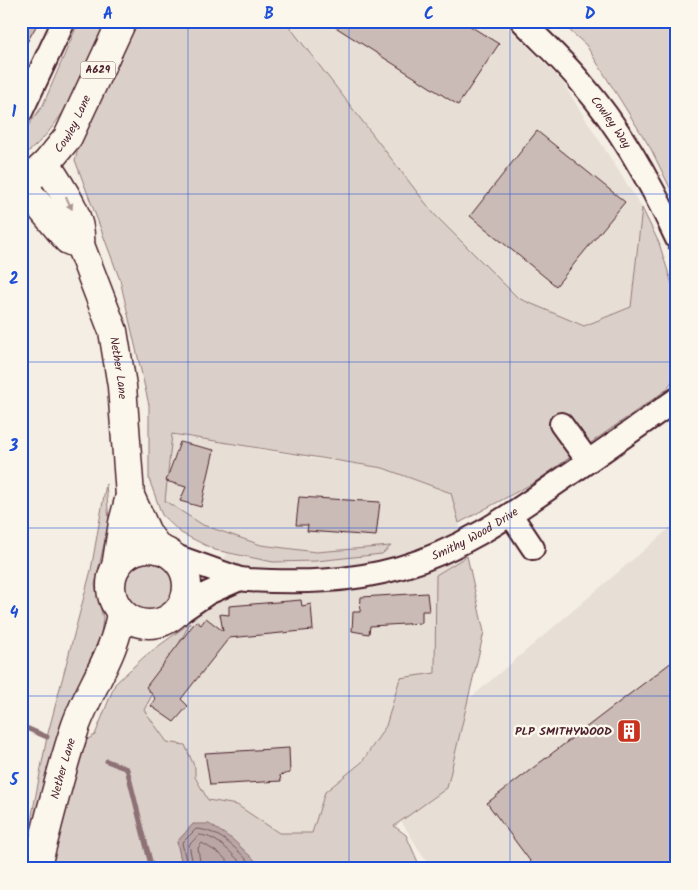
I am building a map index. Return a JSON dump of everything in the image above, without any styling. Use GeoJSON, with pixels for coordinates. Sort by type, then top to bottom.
{"type":"FeatureCollection","features":[{"type":"Feature","properties":{"kind":"main road","name":"Cowley Lane"},"geometry":{"type":"LineString","coordinates":[[22,186],[46,164],[68,137],[122,21]]}},
{"type":"Feature","properties":{"kind":"main road","name":"Nether Lane"},"geometry":{"type":"LineString","coordinates":[[46,164],[64,194],[81,232],[80,245],[113,330],[122,386],[130,496],[123,523],[116,567]]}},
{"type":"Feature","properties":{"kind":"main road"},"geometry":{"type":"LineString","coordinates":[[22,186],[68,240],[80,245]]}},
{"type":"Feature","properties":{"kind":"main road","name":"Nether Lane"},"geometry":{"type":"LineString","coordinates":[[130,496],[148,535],[164,552]]}},
{"type":"Feature","properties":{"kind":"main road"},"geometry":{"type":"LineString","coordinates":[[146,548],[164,552],[179,562],[185,573],[187,584],[186,597],[181,608],[167,620],[140,624],[121,612],[114,602],[111,590],[112,578],[116,567],[124,558],[135,551],[146,548]]}},
{"type":"Feature","properties":{"kind":"main road","name":"Nether Lane"},"geometry":{"type":"LineString","coordinates":[[36,869],[76,726],[86,699],[102,672],[117,634],[121,612]]}},
{"type":"Feature","properties":{"kind":"main road","name":"Nether Lane"},"geometry":{"type":"LineString","coordinates":[[102,672],[144,634],[167,620]]}},
{"type":"Feature","properties":{"kind":"street"},"geometry":{"type":"LineString","coordinates":[[21,112],[64,21]]}},
{"type":"Feature","properties":{"kind":"street","name":"Cowley Way"},"geometry":{"type":"LineString","coordinates":[[522,21],[584,85],[617,132],[656,195],[677,239]]}},
{"type":"Feature","properties":{"kind":"street","name":"Smithy Wood Drive"},"geometry":{"type":"LineString","coordinates":[[164,552],[240,579],[304,583],[336,580],[398,568],[460,544],[491,528],[677,399]]}},
{"type":"Feature","properties":{"kind":"street"},"geometry":{"type":"LineString","coordinates":[[561,424],[588,461]]}},
{"type":"Feature","properties":{"kind":"street"},"geometry":{"type":"LineString","coordinates":[[511,515],[533,548]]}},
{"type":"Feature","properties":{"kind":"street","name":"Smithy Wood Drive"},"geometry":{"type":"LineString","coordinates":[[167,620],[208,593],[240,579]]}},
{"type":"Feature","properties":{"kind":"shaded area"},"geometry":{"type":"Polygon","coordinates":[[[79,21],[108,21],[83,77],[63,113],[37,144],[21,158],[21,136],[43,105],[79,21]]]}},
{"type":"Feature","properties":{"kind":"shaded area"},"geometry":{"type":"Polygon","coordinates":[[[127,21],[285,21],[434,214],[518,298],[584,326],[631,307],[642,208],[659,243],[677,300],[677,374],[666,390],[535,482],[459,523],[451,493],[383,468],[172,434],[165,501],[203,525],[261,545],[316,552],[391,546],[382,554],[316,561],[273,562],[215,550],[181,533],[162,515],[149,479],[149,405],[120,280],[75,160],[97,82],[127,21]]]}},
{"type":"Feature","properties":{"kind":"shaded area"},"geometry":{"type":"Polygon","coordinates":[[[285,21],[502,21],[561,80],[642,208],[631,307],[584,326],[518,298],[434,214],[285,21]]]}},
{"type":"Feature","properties":{"kind":"shaded area"},"geometry":{"type":"Polygon","coordinates":[[[559,21],[677,21],[677,202],[651,149],[586,45],[559,21]]]}},
{"type":"Feature","properties":{"kind":"shaded area"},"geometry":{"type":"Polygon","coordinates":[[[172,434],[316,459],[383,468],[451,493],[467,556],[436,575],[435,673],[400,679],[386,726],[362,762],[325,792],[312,833],[279,833],[237,805],[208,800],[195,777],[195,768],[167,742],[144,710],[227,553],[273,562],[316,561],[382,554],[390,546],[316,552],[261,545],[203,525],[165,501],[172,434]]]}},
{"type":"Feature","properties":{"kind":"shaded area"},"geometry":{"type":"Polygon","coordinates":[[[106,484],[109,521],[95,585],[103,618],[101,634],[74,703],[41,819],[29,831],[47,737],[91,570],[106,484]]]}},
{"type":"Feature","properties":{"kind":"shaded area"},"geometry":{"type":"Polygon","coordinates":[[[677,522],[677,869],[431,869],[375,779],[677,522]]]}},
{"type":"Feature","properties":{"kind":"shaded area"},"geometry":{"type":"Polygon","coordinates":[[[467,556],[484,632],[447,788],[394,826],[406,835],[421,869],[264,869],[232,839],[193,824],[177,842],[183,869],[50,869],[80,744],[95,735],[115,684],[145,656],[190,623],[144,710],[167,742],[185,745],[195,768],[195,777],[208,800],[237,805],[279,833],[312,833],[325,792],[362,762],[386,726],[400,678],[435,673],[436,575],[467,556]]]}},
{"type":"Feature","properties":{"kind":"shaded area"},"geometry":{"type":"Polygon","coordinates":[[[149,562],[158,564],[166,569],[171,577],[173,586],[171,595],[166,603],[158,608],[149,610],[140,608],[132,603],[127,595],[125,586],[127,577],[132,569],[140,564],[149,562]]]}},
{"type":"Feature","properties":{"kind":"water"},"geometry":{"type":"Polygon","coordinates":[[[193,824],[209,824],[232,839],[264,869],[183,869],[177,842],[193,824]]]}},
{"type":"Feature","properties":{"kind":"building"},"geometry":{"type":"Polygon","coordinates":[[[21,21],[39,21],[21,53],[21,21]]]}},
{"type":"Feature","properties":{"kind":"building"},"geometry":{"type":"Polygon","coordinates":[[[326,21],[462,21],[499,44],[458,105],[326,21]]]}},
{"type":"Feature","properties":{"kind":"building"},"geometry":{"type":"Polygon","coordinates":[[[537,131],[625,202],[556,286],[470,216],[537,131]]]}},
{"type":"Feature","properties":{"kind":"building"},"geometry":{"type":"Polygon","coordinates":[[[180,442],[214,450],[201,507],[180,501],[186,487],[166,481],[180,442]]]}},
{"type":"Feature","properties":{"kind":"building"},"geometry":{"type":"Polygon","coordinates":[[[299,497],[380,502],[376,536],[307,531],[308,525],[296,525],[299,497]]]}},
{"type":"Feature","properties":{"kind":"building"},"geometry":{"type":"Polygon","coordinates":[[[427,593],[429,611],[422,611],[422,623],[370,626],[369,634],[352,631],[353,612],[360,612],[361,597],[427,593]]]}},
{"type":"Feature","properties":{"kind":"building"},"geometry":{"type":"Polygon","coordinates":[[[301,600],[302,606],[311,604],[313,630],[229,638],[181,699],[188,706],[174,722],[151,706],[156,699],[146,687],[196,621],[201,625],[206,618],[223,631],[220,614],[229,615],[229,606],[301,600]]]}},
{"type":"Feature","properties":{"kind":"building","name":"PLP SMITHYWOOD"},"geometry":{"type":"Polygon","coordinates":[[[677,658],[677,869],[536,869],[487,803],[677,658]]]}},
{"type":"Feature","properties":{"kind":"building"},"geometry":{"type":"Polygon","coordinates":[[[289,748],[290,773],[280,775],[281,781],[210,785],[205,753],[289,748]]]}},
{"type":"Feature","properties":{"kind":"waterway"},"geometry":{"type":"LineString","coordinates":[[21,714],[24,727],[47,737]]}},
{"type":"Feature","properties":{"kind":"waterway"},"geometry":{"type":"LineString","coordinates":[[107,761],[127,769],[152,869]]}},
{"type":"Feature","properties":{"kind":"place","name":"PLP SMITHYWOOD"},"geometry":{"type":"Point","coordinates":[629,731]}}]}
